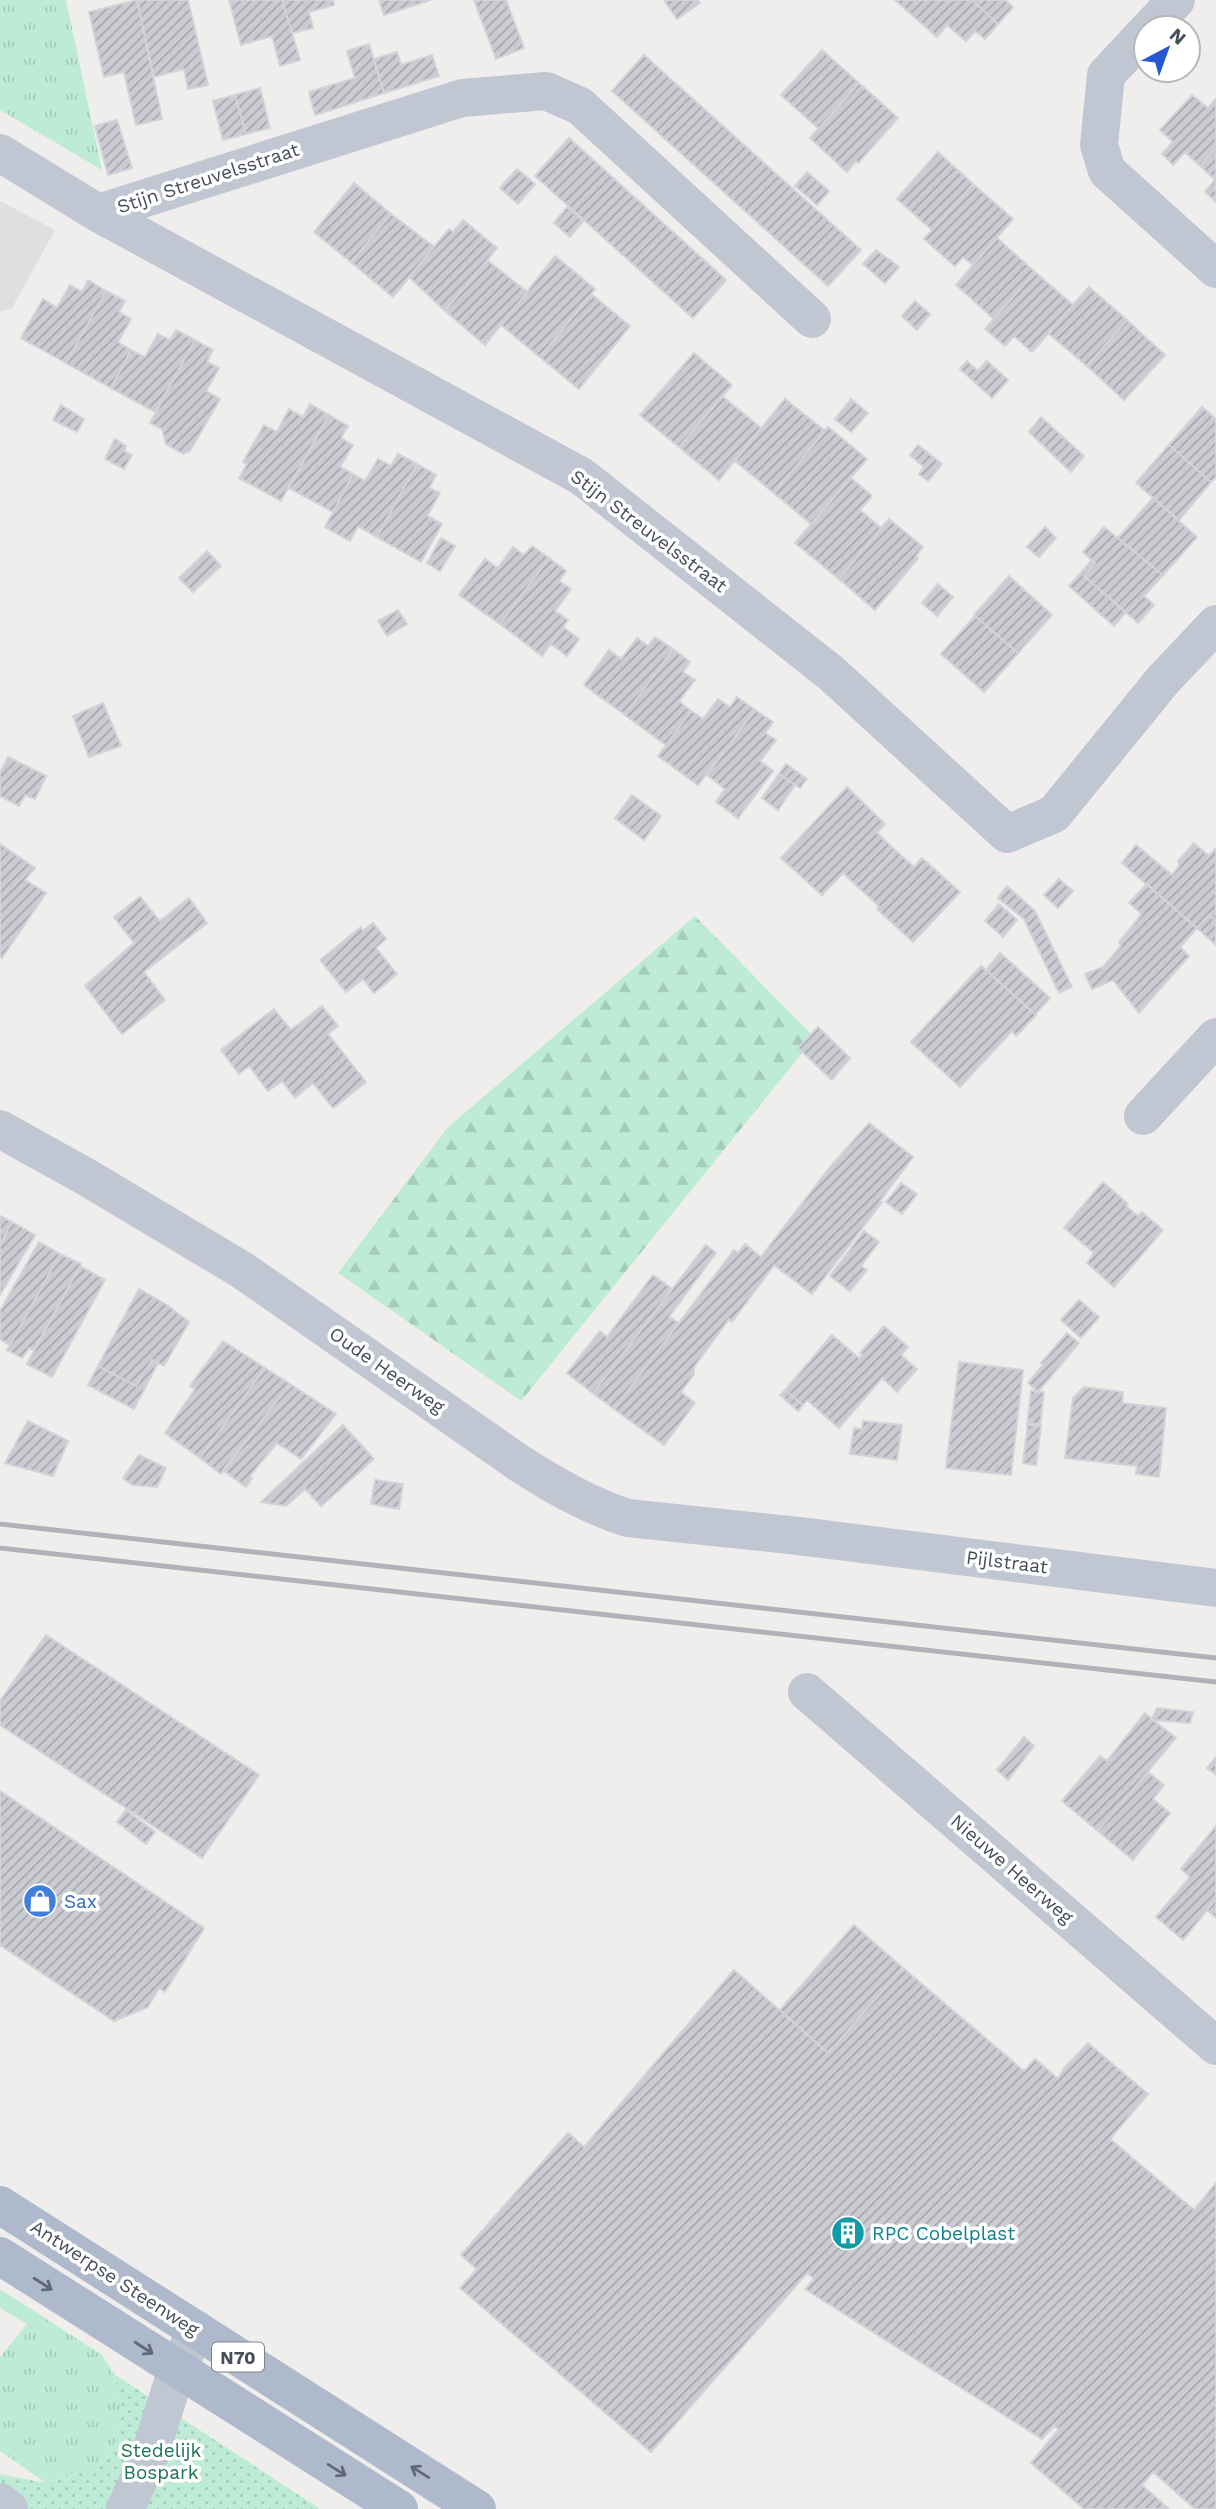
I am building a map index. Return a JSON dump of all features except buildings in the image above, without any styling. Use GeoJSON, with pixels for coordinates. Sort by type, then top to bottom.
{"type":"FeatureCollection","features":[{"type":"Feature","properties":{"kind":"main road","name":"Antwerpse Steenweg"},"geometry":{"type":"LineString","coordinates":[[0,2205],[477,2509]]}},
{"type":"Feature","properties":{"kind":"main road","name":"N70"},"geometry":{"type":"LineString","coordinates":[[0,2256],[399,2509]]}},
{"type":"Feature","properties":{"kind":"street"},"geometry":{"type":"LineString","coordinates":[[1163,14],[1176,0]]}},
{"type":"Feature","properties":{"kind":"street"},"geometry":{"type":"LineString","coordinates":[[1132,47],[1106,75],[1098,145],[1107,171],[1216,270]]}},
{"type":"Feature","properties":{"kind":"street","name":"Stijn Streuvelsstraat"},"geometry":{"type":"LineString","coordinates":[[98,213],[462,98],[546,91],[580,106],[812,319]]}},
{"type":"Feature","properties":{"kind":"street","name":"Stijn Streuvelsstraat"},"geometry":{"type":"LineString","coordinates":[[0,153],[98,213],[581,476],[831,673],[1007,834],[1054,814],[1163,680],[1216,624]]}},
{"type":"Feature","properties":{"kind":"street"},"geometry":{"type":"LineString","coordinates":[[1143,1116],[1216,1037]]}},
{"type":"Feature","properties":{"kind":"street","name":"Oude Heerweg"},"geometry":{"type":"LineString","coordinates":[[0,1129],[242,1270],[519,1463],[604,1511],[628,1518],[799,1536]]}},
{"type":"Feature","properties":{"kind":"street","name":"Pijlstraat"},"geometry":{"type":"LineString","coordinates":[[799,1536],[1216,1588]]}},
{"type":"Feature","properties":{"kind":"street","name":"Nieuwe Heerweg"},"geometry":{"type":"LineString","coordinates":[[807,1692],[1216,2046]]}},
{"type":"Feature","properties":{"kind":"street"},"geometry":{"type":"LineString","coordinates":[[125,2509],[148,2460],[177,2369],[197,2330]]}},
{"type":"Feature","properties":{"kind":"street"},"geometry":{"type":"LineString","coordinates":[[0,2502],[9,2509]]}},
{"type":"Feature","properties":{"kind":"shaded area"},"geometry":{"type":"Polygon","coordinates":[[[0,201],[55,230],[12,308],[0,312],[0,201]]]}},
{"type":"Feature","properties":{"kind":"green space"},"geometry":{"type":"Polygon","coordinates":[[[0,0],[66,0],[102,170],[0,110],[0,0]]]}},
{"type":"Feature","properties":{"kind":"green space"},"geometry":{"type":"Polygon","coordinates":[[[695,916],[811,1034],[803,1052],[521,1401],[338,1273],[448,1127],[695,916]]]}},
{"type":"Feature","properties":{"kind":"green space"},"geometry":{"type":"Polygon","coordinates":[[[0,2289],[102,2355],[114,2374],[122,2407],[118,2437],[103,2463],[46,2483],[0,2451],[0,2357],[27,2324],[0,2308],[0,2289]]]}},
{"type":"Feature","properties":{"kind":"green space","name":"Stedelijk Bospark"},"geometry":{"type":"Polygon","coordinates":[[[114,2374],[320,2509],[0,2509],[0,2474],[46,2483],[103,2463],[118,2437],[122,2407],[114,2374]]]}},
{"type":"Feature","properties":{"kind":"railway"},"geometry":{"type":"LineString","coordinates":[[0,1524],[1216,1658]]}},
{"type":"Feature","properties":{"kind":"railway"},"geometry":{"type":"LineString","coordinates":[[0,1548],[1216,1682]]}},
{"type":"Feature","properties":{"kind":"place","name":"Sax"},"geometry":{"type":"Point","coordinates":[40,1901]}},
{"type":"Feature","properties":{"kind":"place","name":"RPC Cobelplast"},"geometry":{"type":"Point","coordinates":[848,2233]}}]}
